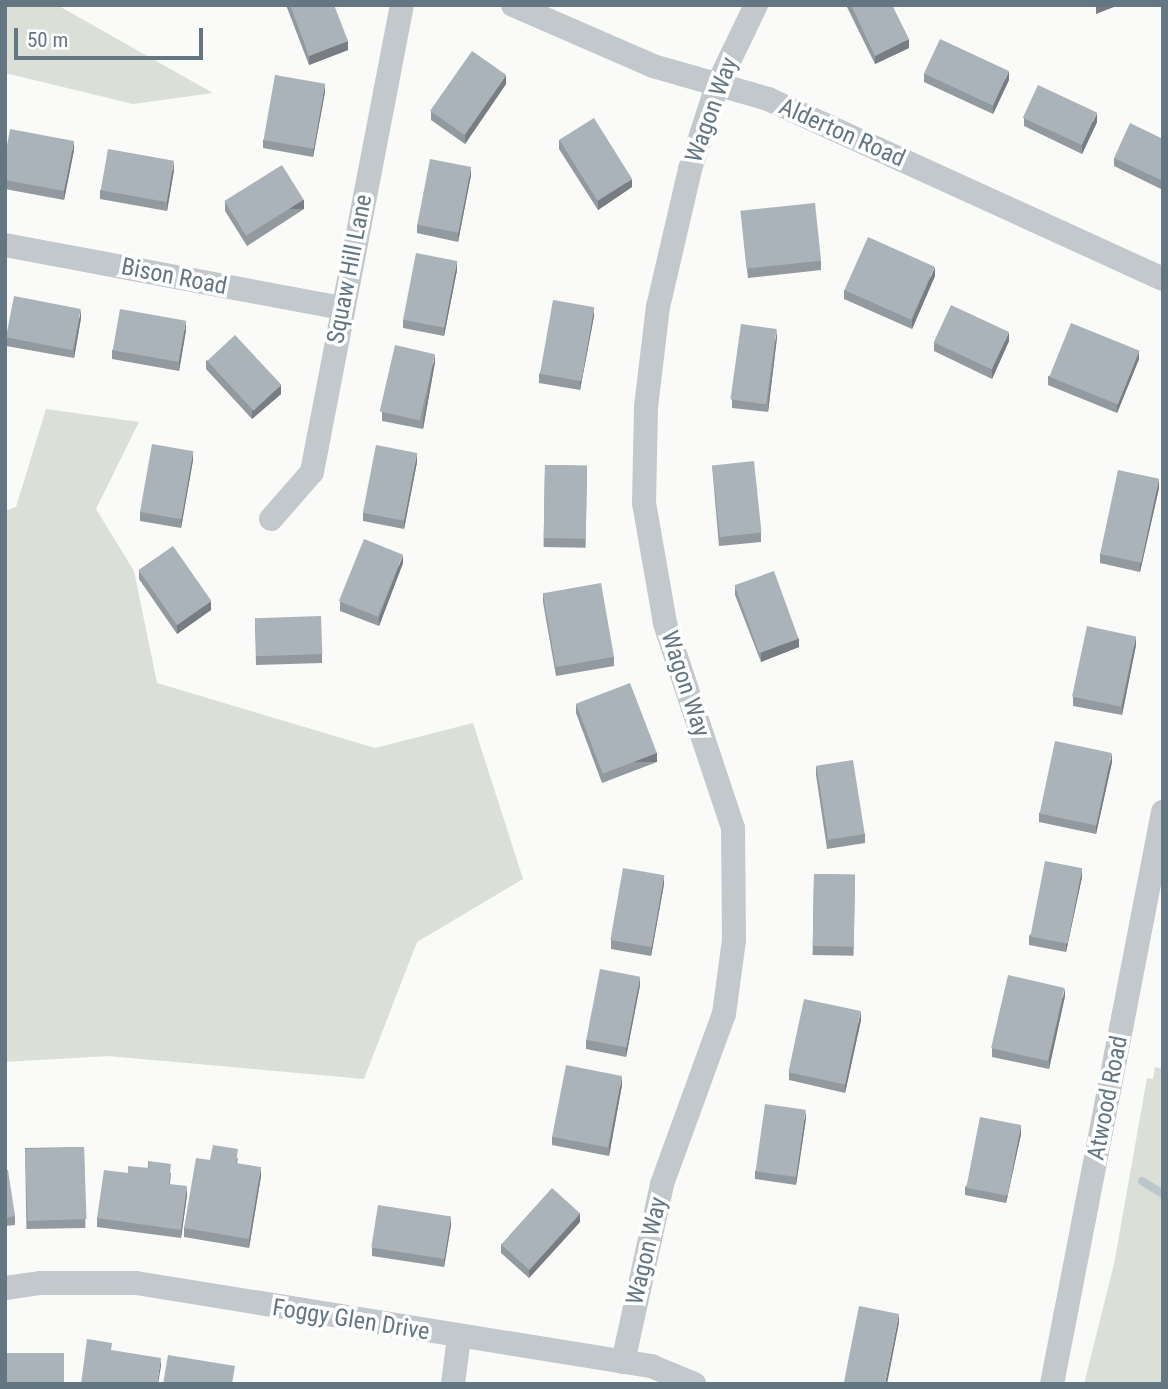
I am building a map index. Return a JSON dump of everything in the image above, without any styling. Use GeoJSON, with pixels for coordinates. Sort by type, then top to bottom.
{"type":"FeatureCollection","features":[{"type":"Feature","properties":{"kind":"street","name":"Squaw Hill Lane"},"geometry":{"type":"LineString","coordinates":[[271,519],[312,472],[402,5]]}},
{"type":"Feature","properties":{"kind":"street","name":"Alderton Road"},"geometry":{"type":"LineString","coordinates":[[513,5],[653,66],[768,99],[1163,279]]}},
{"type":"Feature","properties":{"kind":"street","name":"Wagon Way"},"geometry":{"type":"LineString","coordinates":[[623,1362],[662,1184],[724,1014],[734,940],[733,828],[665,623],[644,503],[646,407],[658,307],[690,169],[717,86],[756,5]]}},
{"type":"Feature","properties":{"kind":"street","name":"Bison Road"},"geometry":{"type":"LineString","coordinates":[[5,245],[343,309]]}},
{"type":"Feature","properties":{"kind":"street","name":"Atwood Road"},"geometry":{"type":"LineString","coordinates":[[1052,1384],[1157,869],[1163,813]]}},
{"type":"Feature","properties":{"kind":"street","name":"Foggy Glen Drive"},"geometry":{"type":"LineString","coordinates":[[5,1288],[40,1283],[136,1283],[651,1366],[694,1384]]}},
{"type":"Feature","properties":{"kind":"street"},"geometry":{"type":"LineString","coordinates":[[453,1384],[460,1337]]}},
{"type":"Feature","properties":{"kind":"shaded area"},"geometry":{"type":"Polygon","coordinates":[[[5,5],[57,5],[213,93],[133,104],[5,73],[5,5]]]}},
{"type":"Feature","properties":{"kind":"shaded area"},"geometry":{"type":"Polygon","coordinates":[[[46,409],[139,422],[96,509],[134,571],[157,683],[375,748],[473,723],[523,879],[417,942],[364,1079],[108,1056],[5,1062],[5,511],[16,507],[46,409]]]}},
{"type":"Feature","properties":{"kind":"shaded area"},"geometry":{"type":"Polygon","coordinates":[[[1155,1067],[1163,1069],[1163,1384],[1084,1384],[1114,1264],[1147,1078],[1153,1079],[1155,1067]]]}},
{"type":"Feature","properties":{"kind":"building"},"geometry":{"type":"Polygon","coordinates":[[[290,5],[334,5],[348,41],[309,56],[290,5]]]}},
{"type":"Feature","properties":{"kind":"building"},"geometry":{"type":"Polygon","coordinates":[[[851,5],[892,5],[909,39],[875,56],[851,5]]]}},
{"type":"Feature","properties":{"kind":"building"},"geometry":{"type":"Polygon","coordinates":[[[940,39],[1009,71],[993,106],[924,73],[940,39]]]}},
{"type":"Feature","properties":{"kind":"building"},"geometry":{"type":"Polygon","coordinates":[[[472,51],[506,75],[465,135],[430,111],[472,51]]]}},
{"type":"Feature","properties":{"kind":"building"},"geometry":{"type":"Polygon","coordinates":[[[275,75],[325,84],[314,149],[264,140],[275,75]]]}},
{"type":"Feature","properties":{"kind":"building"},"geometry":{"type":"Polygon","coordinates":[[[1038,85],[1097,112],[1082,145],[1023,118],[1038,85]]]}},
{"type":"Feature","properties":{"kind":"building"},"geometry":{"type":"Polygon","coordinates":[[[594,118],[632,179],[597,201],[559,140],[594,118]]]}},
{"type":"Feature","properties":{"kind":"building"},"geometry":{"type":"Polygon","coordinates":[[[1130,123],[1163,139],[1163,181],[1114,158],[1130,123]]]}},
{"type":"Feature","properties":{"kind":"building"},"geometry":{"type":"Polygon","coordinates":[[[10,129],[74,141],[64,191],[5,180],[5,156],[10,129]]]}},
{"type":"Feature","properties":{"kind":"building"},"geometry":{"type":"Polygon","coordinates":[[[108,149],[174,161],[167,202],[101,190],[108,149]]]}},
{"type":"Feature","properties":{"kind":"building"},"geometry":{"type":"Polygon","coordinates":[[[430,159],[471,167],[458,233],[417,225],[430,159]]]}},
{"type":"Feature","properties":{"kind":"building"},"geometry":{"type":"Polygon","coordinates":[[[282,165],[304,200],[246,236],[224,201],[282,165]]]}},
{"type":"Feature","properties":{"kind":"building"},"geometry":{"type":"Polygon","coordinates":[[[815,203],[821,261],[746,269],[740,211],[815,203]]]}},
{"type":"Feature","properties":{"kind":"building"},"geometry":{"type":"Polygon","coordinates":[[[868,237],[935,267],[911,320],[844,290],[868,237]]]}},
{"type":"Feature","properties":{"kind":"building"},"geometry":{"type":"Polygon","coordinates":[[[416,253],[457,261],[444,328],[403,320],[416,253]]]}},
{"type":"Feature","properties":{"kind":"building"},"geometry":{"type":"Polygon","coordinates":[[[14,296],[81,309],[73,350],[6,337],[14,296]]]}},
{"type":"Feature","properties":{"kind":"building"},"geometry":{"type":"Polygon","coordinates":[[[553,300],[594,307],[581,381],[540,374],[553,300]]]}},
{"type":"Feature","properties":{"kind":"building"},"geometry":{"type":"Polygon","coordinates":[[[951,305],[1009,332],[992,369],[934,342],[951,305]]]}},
{"type":"Feature","properties":{"kind":"building"},"geometry":{"type":"Polygon","coordinates":[[[120,309],[186,321],[179,362],[113,350],[120,309]]]}},
{"type":"Feature","properties":{"kind":"building"},"geometry":{"type":"Polygon","coordinates":[[[1071,323],[1140,351],[1118,404],[1049,377],[1071,323]]]}},
{"type":"Feature","properties":{"kind":"building"},"geometry":{"type":"Polygon","coordinates":[[[741,324],[777,329],[766,404],[730,399],[741,324]]]}},
{"type":"Feature","properties":{"kind":"building"},"geometry":{"type":"Polygon","coordinates":[[[235,335],[281,385],[254,411],[207,361],[235,335]]]}},
{"type":"Feature","properties":{"kind":"building"},"geometry":{"type":"Polygon","coordinates":[[[395,345],[435,354],[420,420],[380,411],[395,345]]]}},
{"type":"Feature","properties":{"kind":"building"},"geometry":{"type":"Polygon","coordinates":[[[152,444],[193,451],[181,519],[140,512],[152,444]]]}},
{"type":"Feature","properties":{"kind":"building"},"geometry":{"type":"Polygon","coordinates":[[[376,445],[417,453],[404,521],[363,513],[376,445]]]}},
{"type":"Feature","properties":{"kind":"building"},"geometry":{"type":"Polygon","coordinates":[[[754,461],[762,533],[720,537],[712,465],[754,461]]]}},
{"type":"Feature","properties":{"kind":"building"},"geometry":{"type":"Polygon","coordinates":[[[545,465],[587,466],[586,539],[544,538],[545,465]]]}},
{"type":"Feature","properties":{"kind":"building"},"geometry":{"type":"Polygon","coordinates":[[[1118,470],[1159,479],[1141,563],[1100,554],[1118,470]]]}},
{"type":"Feature","properties":{"kind":"building"},"geometry":{"type":"Polygon","coordinates":[[[364,539],[403,555],[378,617],[339,601],[364,539]]]}},
{"type":"Feature","properties":{"kind":"building"},"geometry":{"type":"Polygon","coordinates":[[[173,546],[211,601],[177,625],[139,570],[173,546]]]}},
{"type":"Feature","properties":{"kind":"building"},"geometry":{"type":"Polygon","coordinates":[[[774,571],[799,639],[759,653],[735,585],[774,571]]]}},
{"type":"Feature","properties":{"kind":"building"},"geometry":{"type":"Polygon","coordinates":[[[601,583],[614,657],[556,667],[543,593],[601,583]]]}},
{"type":"Feature","properties":{"kind":"building"},"geometry":{"type":"Polygon","coordinates":[[[321,616],[322,654],[256,656],[255,618],[321,616]]]}},
{"type":"Feature","properties":{"kind":"building"},"geometry":{"type":"Polygon","coordinates":[[[1087,626],[1136,636],[1121,707],[1072,696],[1087,626]]]}},
{"type":"Feature","properties":{"kind":"building"},"geometry":{"type":"Polygon","coordinates":[[[630,683],[657,753],[603,774],[576,704],[630,683]]]}},
{"type":"Feature","properties":{"kind":"building"},"geometry":{"type":"Polygon","coordinates":[[[1055,741],[1112,753],[1096,825],[1040,813],[1055,741]]]}},
{"type":"Feature","properties":{"kind":"building"},"geometry":{"type":"Polygon","coordinates":[[[853,760],[865,834],[828,840],[816,766],[853,760]]]}},
{"type":"Feature","properties":{"kind":"building"},"geometry":{"type":"Polygon","coordinates":[[[1045,861],[1082,868],[1068,944],[1030,937],[1045,861]]]}},
{"type":"Feature","properties":{"kind":"building"},"geometry":{"type":"Polygon","coordinates":[[[623,868],[664,875],[652,947],[610,940],[623,868]]]}},
{"type":"Feature","properties":{"kind":"building"},"geometry":{"type":"Polygon","coordinates":[[[814,874],[855,875],[854,947],[813,946],[814,874]]]}},
{"type":"Feature","properties":{"kind":"building"},"geometry":{"type":"Polygon","coordinates":[[[600,969],[640,977],[627,1048],[586,1040],[600,969]]]}},
{"type":"Feature","properties":{"kind":"building"},"geometry":{"type":"Polygon","coordinates":[[[1008,975],[1065,988],[1048,1061],[991,1048],[1008,975]]]}},
{"type":"Feature","properties":{"kind":"building"},"geometry":{"type":"Polygon","coordinates":[[[804,999],[861,1011],[845,1084],[788,1072],[804,999]]]}},
{"type":"Feature","properties":{"kind":"building"},"geometry":{"type":"Polygon","coordinates":[[[566,1065],[622,1076],[608,1148],[552,1137],[566,1065]]]}},
{"type":"Feature","properties":{"kind":"building"},"geometry":{"type":"Polygon","coordinates":[[[765,1104],[806,1110],[796,1177],[756,1171],[765,1104]]]}},
{"type":"Feature","properties":{"kind":"building"},"geometry":{"type":"Polygon","coordinates":[[[980,1117],[1021,1125],[1007,1196],[966,1188],[980,1117]]]}},
{"type":"Feature","properties":{"kind":"building"},"geometry":{"type":"Polygon","coordinates":[[[213,1145],[238,1149],[236,1163],[261,1167],[249,1239],[184,1228],[196,1158],[210,1160],[213,1145]]]}},
{"type":"Feature","properties":{"kind":"building"},"geometry":{"type":"Polygon","coordinates":[[[84,1147],[87,1219],[28,1221],[25,1149],[84,1147]]]}},
{"type":"Feature","properties":{"kind":"building"},"geometry":{"type":"Polygon","coordinates":[[[148,1161],[171,1164],[169,1184],[187,1186],[181,1230],[97,1218],[104,1170],[128,1173],[128,1166],[149,1168],[148,1161]]]}},
{"type":"Feature","properties":{"kind":"building"},"geometry":{"type":"Polygon","coordinates":[[[5,1170],[8,1170],[15,1216],[5,1218],[5,1170]]]}},
{"type":"Feature","properties":{"kind":"building"},"geometry":{"type":"Polygon","coordinates":[[[552,1188],[580,1213],[529,1270],[501,1244],[552,1188]]]}},
{"type":"Feature","properties":{"kind":"building"},"geometry":{"type":"Polygon","coordinates":[[[378,1205],[451,1217],[444,1259],[371,1247],[378,1205]]]}},
{"type":"Feature","properties":{"kind":"building"},"geometry":{"type":"Polygon","coordinates":[[[859,1306],[899,1314],[885,1384],[844,1382],[859,1306]]]}},
{"type":"Feature","properties":{"kind":"building"},"geometry":{"type":"Polygon","coordinates":[[[87,1339],[112,1343],[111,1350],[161,1358],[157,1384],[81,1384],[87,1339]]]}},
{"type":"Feature","properties":{"kind":"building"},"geometry":{"type":"Polygon","coordinates":[[[5,1353],[64,1353],[64,1384],[5,1384],[5,1353]]]}},
{"type":"Feature","properties":{"kind":"building"},"geometry":{"type":"Polygon","coordinates":[[[168,1355],[235,1366],[232,1384],[163,1384],[168,1355]]]}},
{"type":"Feature","properties":{"kind":"waterway"},"geometry":{"type":"LineString","coordinates":[[1142,1181],[1163,1194]]}}]}
